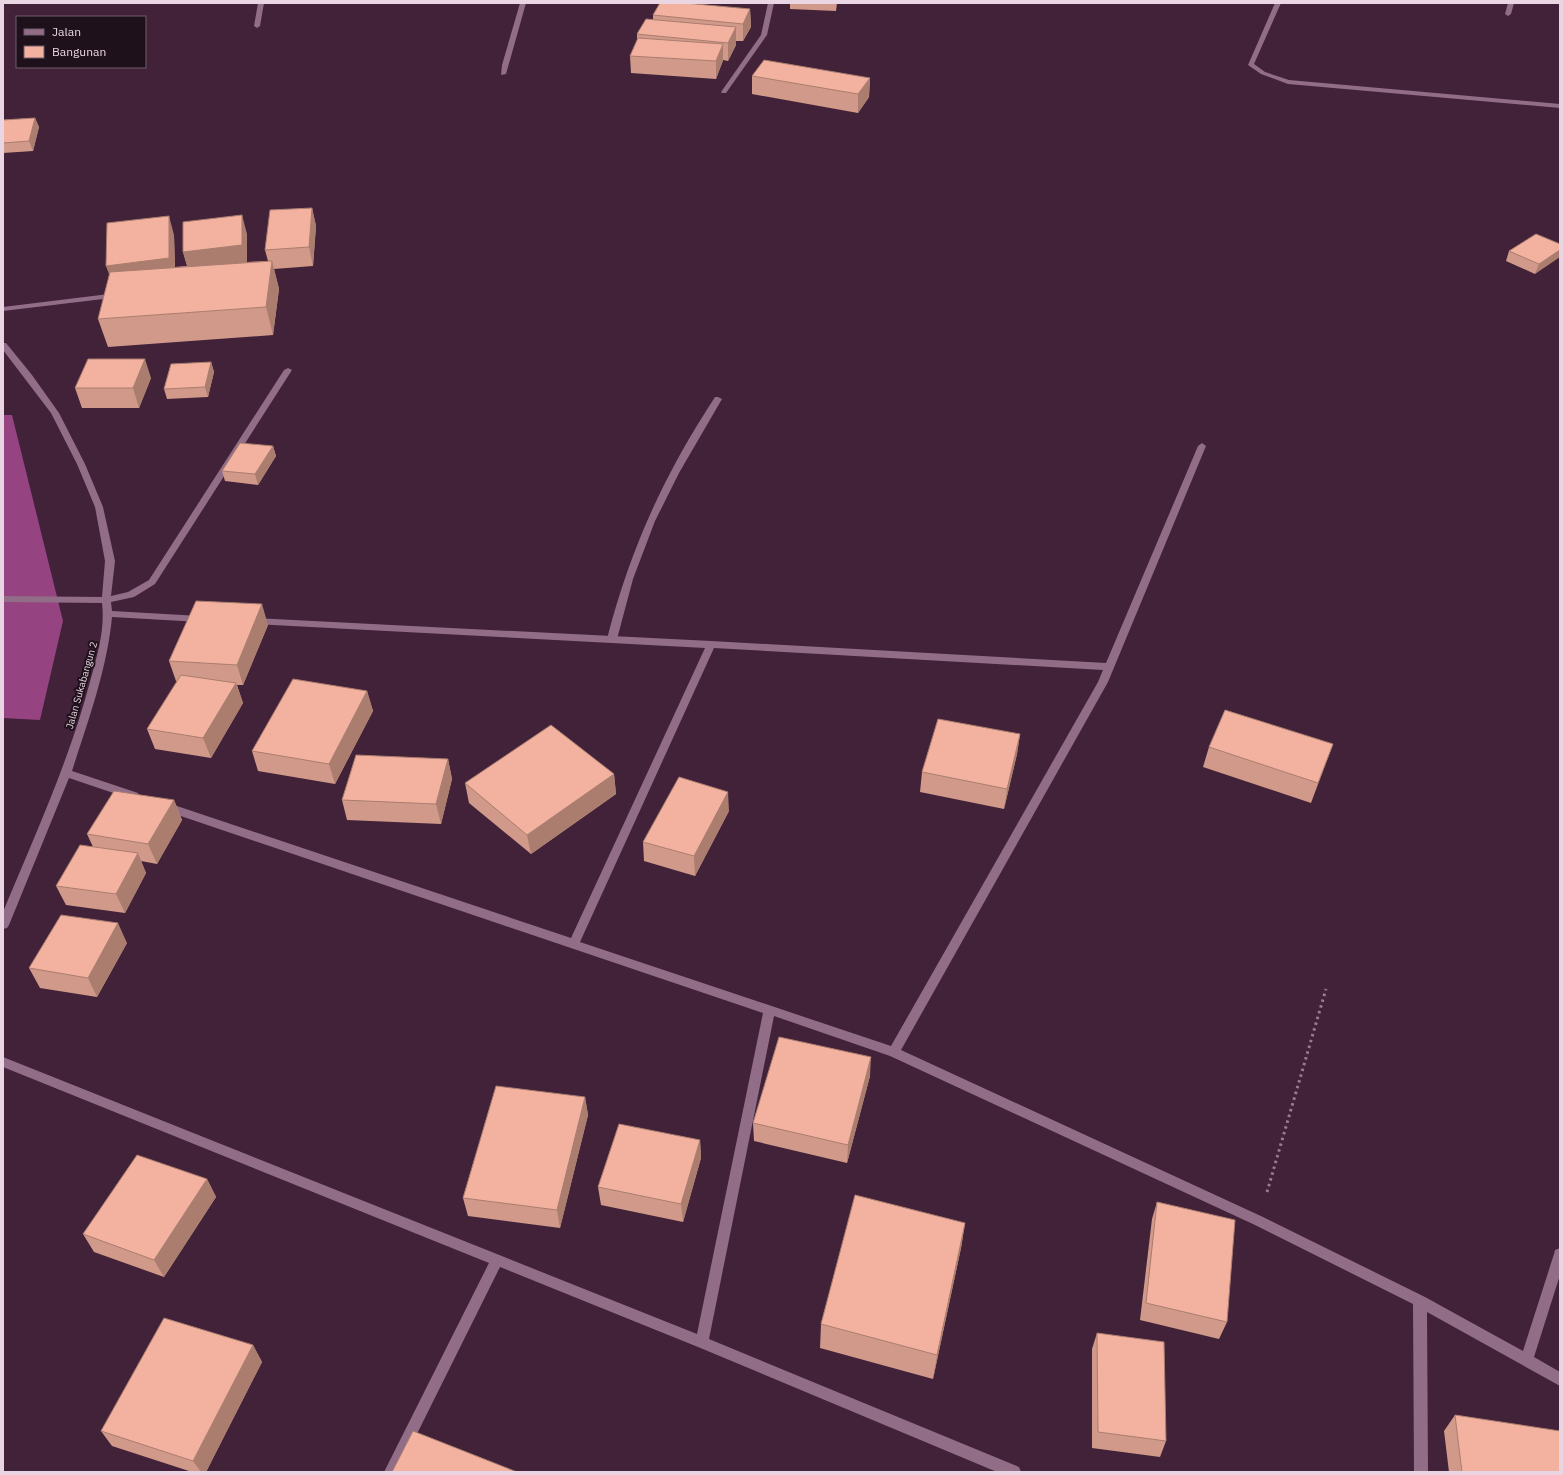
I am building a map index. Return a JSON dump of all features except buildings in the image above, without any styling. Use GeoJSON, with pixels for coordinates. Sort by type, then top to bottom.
{"type":"FeatureCollection","features":[{"type":"Feature","properties":{"kind":"street"},"geometry":{"type":"LineString","coordinates":[[257,26],[261,3]]}},
{"type":"Feature","properties":{"kind":"street"},"geometry":{"type":"LineString","coordinates":[[503,74],[504,65],[523,3]]}},
{"type":"Feature","properties":{"kind":"street"},"geometry":{"type":"LineString","coordinates":[[724,92],[764,35],[771,3]]}},
{"type":"Feature","properties":{"kind":"street"},"geometry":{"type":"LineString","coordinates":[[1278,3],[1251,65],[1263,73],[1288,82],[1560,106]]}},
{"type":"Feature","properties":{"kind":"street"},"geometry":{"type":"LineString","coordinates":[[1508,14],[1512,3]]}},
{"type":"Feature","properties":{"kind":"street"},"geometry":{"type":"LineString","coordinates":[[3,309],[127,294]]}},
{"type":"Feature","properties":{"kind":"street","name":"Jalan Sukabangun 2"},"geometry":{"type":"LineString","coordinates":[[3,345],[29,377],[55,413],[81,464],[99,507],[110,561],[106,600],[108,614],[105,644],[93,690],[66,773],[3,925]]}},
{"type":"Feature","properties":{"kind":"street"},"geometry":{"type":"LineString","coordinates":[[3,599],[106,600],[131,595],[141,590],[155,578],[288,370]]}},
{"type":"Feature","properties":{"kind":"street"},"geometry":{"type":"LineString","coordinates":[[612,638],[624,593],[668,485],[718,399]]}},
{"type":"Feature","properties":{"kind":"street"},"geometry":{"type":"LineString","coordinates":[[894,1052],[1099,689],[1202,446]]}},
{"type":"Feature","properties":{"kind":"street"},"geometry":{"type":"LineString","coordinates":[[108,614],[210,619]]}},
{"type":"Feature","properties":{"kind":"street"},"geometry":{"type":"LineString","coordinates":[[242,621],[612,638],[1109,667]]}},
{"type":"Feature","properties":{"kind":"street"},"geometry":{"type":"LineString","coordinates":[[574,943],[711,644]]}},
{"type":"Feature","properties":{"kind":"street"},"geometry":{"type":"LineString","coordinates":[[66,773],[142,799]]}},
{"type":"Feature","properties":{"kind":"street"},"geometry":{"type":"LineString","coordinates":[[157,804],[574,943],[894,1052],[1258,1221],[1420,1301],[1560,1379]]}},
{"type":"Feature","properties":{"kind":"street"},"geometry":{"type":"LineString","coordinates":[[702,1342],[769,1010]]}},
{"type":"Feature","properties":{"kind":"street"},"geometry":{"type":"LineString","coordinates":[[3,1062],[702,1342],[1014,1472]]}},
{"type":"Feature","properties":{"kind":"street"},"geometry":{"type":"LineString","coordinates":[[1527,1360],[1560,1254]]}},
{"type":"Feature","properties":{"kind":"street"},"geometry":{"type":"LineString","coordinates":[[392,1472],[497,1259]]}},
{"type":"Feature","properties":{"kind":"street"},"geometry":{"type":"LineString","coordinates":[[1420,1301],[1421,1472]]}},
{"type":"Feature","properties":{"kind":"path"},"geometry":{"type":"LineString","coordinates":[[1258,1221],[1326,989]]}},
{"type":"Feature","properties":{"kind":"shaded area"},"geometry":{"type":"Polygon","coordinates":[[[3,415],[12,415],[63,621],[40,720],[3,718],[3,415]]]}}]}
